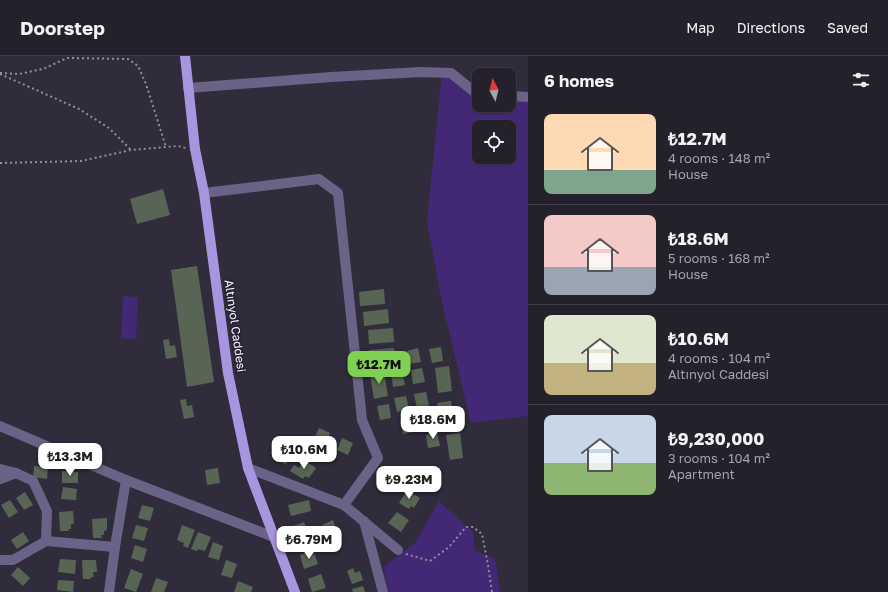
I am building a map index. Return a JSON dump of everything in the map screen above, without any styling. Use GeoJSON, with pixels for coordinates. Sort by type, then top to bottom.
{"type":"FeatureCollection","features":[{"type":"Feature","properties":{"kind":"main road","name":"Altınyol Caddesi"},"geometry":{"type":"LineString","coordinates":[[184,56],[195,149],[204,193],[228,373],[248,468],[295,592]]}},
{"type":"Feature","properties":{"kind":"street"},"geometry":{"type":"LineString","coordinates":[[188,88],[332,77],[421,72],[450,72],[472,90]]}},
{"type":"Feature","properties":{"kind":"street"},"geometry":{"type":"LineString","coordinates":[[516,96],[528,97]]}},
{"type":"Feature","properties":{"kind":"street"},"geometry":{"type":"LineString","coordinates":[[204,193],[319,179],[338,193],[362,420],[378,458],[344,505]]}},
{"type":"Feature","properties":{"kind":"street"},"geometry":{"type":"LineString","coordinates":[[0,426],[126,480],[274,538]]}},
{"type":"Feature","properties":{"kind":"street"},"geometry":{"type":"LineString","coordinates":[[248,468],[344,505],[398,550]]}},
{"type":"Feature","properties":{"kind":"street"},"geometry":{"type":"LineString","coordinates":[[0,469],[16,473],[33,481],[47,511],[46,541]]}},
{"type":"Feature","properties":{"kind":"street"},"geometry":{"type":"LineString","coordinates":[[0,479],[16,473]]}},
{"type":"Feature","properties":{"kind":"street"},"geometry":{"type":"LineString","coordinates":[[109,592],[126,480]]}},
{"type":"Feature","properties":{"kind":"street"},"geometry":{"type":"LineString","coordinates":[[364,521],[383,592]]}},
{"type":"Feature","properties":{"kind":"street"},"geometry":{"type":"LineString","coordinates":[[0,560],[13,560],[46,541],[115,547]]}},
{"type":"Feature","properties":{"kind":"path"},"geometry":{"type":"LineString","coordinates":[[0,74],[19,74],[43,69],[67,58],[128,59],[138,66],[146,84],[166,147]]}},
{"type":"Feature","properties":{"kind":"path"},"geometry":{"type":"LineString","coordinates":[[0,74],[79,109],[109,128],[131,150]]}},
{"type":"Feature","properties":{"kind":"path"},"geometry":{"type":"LineString","coordinates":[[0,163],[81,161],[131,150],[178,146],[195,149]]}},
{"type":"Feature","properties":{"kind":"path"},"geometry":{"type":"LineString","coordinates":[[398,550],[410,556],[430,562],[449,548],[466,527],[473,526],[482,534],[492,592]]}},
{"type":"Feature","properties":{"kind":"shaded area"},"geometry":{"type":"Polygon","coordinates":[[[442,73],[472,90],[472,112],[516,112],[516,96],[528,97],[528,416],[471,423],[442,302],[427,221],[442,73]]]}},
{"type":"Feature","properties":{"kind":"shaded area"},"geometry":{"type":"Polygon","coordinates":[[[123,296],[138,297],[136,339],[121,338],[123,296]]]}},
{"type":"Feature","properties":{"kind":"shaded area"},"geometry":{"type":"Polygon","coordinates":[[[439,501],[473,532],[474,550],[495,559],[500,592],[389,592],[383,567],[416,542],[439,501]]]}},
{"type":"Feature","properties":{"kind":"building"},"geometry":{"type":"Polygon","coordinates":[[[163,189],[170,215],[137,224],[130,199],[163,189]]]}},
{"type":"Feature","properties":{"kind":"building"},"geometry":{"type":"Polygon","coordinates":[[[197,266],[214,382],[187,387],[171,270],[197,266]]]}},
{"type":"Feature","properties":{"kind":"building"},"geometry":{"type":"Polygon","coordinates":[[[384,289],[385,304],[360,306],[359,292],[384,289]]]}},
{"type":"Feature","properties":{"kind":"building"},"geometry":{"type":"Polygon","coordinates":[[[388,309],[389,323],[364,326],[363,312],[388,309]]]}},
{"type":"Feature","properties":{"kind":"building"},"geometry":{"type":"Polygon","coordinates":[[[393,328],[394,342],[369,344],[368,330],[393,328]]]}},
{"type":"Feature","properties":{"kind":"building"},"geometry":{"type":"Polygon","coordinates":[[[169,339],[170,346],[175,345],[177,357],[166,359],[163,340],[169,339]]]}},
{"type":"Feature","properties":{"kind":"building"},"geometry":{"type":"Polygon","coordinates":[[[441,347],[443,361],[432,363],[429,349],[441,347]]]}},
{"type":"Feature","properties":{"kind":"building"},"geometry":{"type":"Polygon","coordinates":[[[394,348],[396,361],[371,364],[369,350],[394,348]]]}},
{"type":"Feature","properties":{"kind":"building"},"geometry":{"type":"Polygon","coordinates":[[[418,348],[421,362],[409,364],[407,351],[418,348]]]}},
{"type":"Feature","properties":{"kind":"building"},"geometry":{"type":"Polygon","coordinates":[[[449,366],[452,391],[438,393],[435,368],[449,366]]]}},
{"type":"Feature","properties":{"kind":"building"},"geometry":{"type":"Polygon","coordinates":[[[422,368],[425,382],[413,384],[411,370],[422,368]]]}},
{"type":"Feature","properties":{"kind":"building"},"geometry":{"type":"Polygon","coordinates":[[[402,371],[405,385],[393,387],[391,373],[402,371]]]}},
{"type":"Feature","properties":{"kind":"building"},"geometry":{"type":"Polygon","coordinates":[[[384,372],[388,396],[374,399],[370,374],[384,372]]]}},
{"type":"Feature","properties":{"kind":"building"},"geometry":{"type":"Polygon","coordinates":[[[426,392],[429,406],[417,408],[414,394],[426,392]]]}},
{"type":"Feature","properties":{"kind":"building"},"geometry":{"type":"Polygon","coordinates":[[[406,396],[409,409],[397,412],[394,398],[406,396]]]}},
{"type":"Feature","properties":{"kind":"building"},"geometry":{"type":"Polygon","coordinates":[[[186,399],[187,406],[192,405],[194,417],[184,419],[180,400],[186,399]]]}},
{"type":"Feature","properties":{"kind":"building"},"geometry":{"type":"Polygon","coordinates":[[[451,401],[455,425],[441,427],[437,403],[451,401]]]}},
{"type":"Feature","properties":{"kind":"building"},"geometry":{"type":"Polygon","coordinates":[[[389,404],[391,418],[380,420],[377,406],[389,404]]]}},
{"type":"Feature","properties":{"kind":"building"},"geometry":{"type":"Polygon","coordinates":[[[430,413],[433,427],[421,429],[418,415],[430,413]]]}},
{"type":"Feature","properties":{"kind":"building"},"geometry":{"type":"Polygon","coordinates":[[[412,418],[414,432],[403,434],[400,421],[412,418]]]}},
{"type":"Feature","properties":{"kind":"building"},"geometry":{"type":"Polygon","coordinates":[[[319,428],[330,433],[325,444],[314,439],[319,428]]]}},
{"type":"Feature","properties":{"kind":"building"},"geometry":{"type":"Polygon","coordinates":[[[437,432],[440,446],[428,448],[426,435],[437,432]]]}},
{"type":"Feature","properties":{"kind":"building"},"geometry":{"type":"Polygon","coordinates":[[[460,433],[463,458],[450,460],[446,435],[460,433]]]}},
{"type":"Feature","properties":{"kind":"building"},"geometry":{"type":"Polygon","coordinates":[[[342,438],[353,443],[348,455],[337,450],[342,438]]]}},
{"type":"Feature","properties":{"kind":"building"},"geometry":{"type":"Polygon","coordinates":[[[282,445],[290,449],[288,453],[291,455],[286,465],[271,457],[277,447],[280,449],[282,445]]]}},
{"type":"Feature","properties":{"kind":"building"},"geometry":{"type":"Polygon","coordinates":[[[304,460],[316,468],[309,478],[305,476],[303,479],[290,471],[294,465],[299,468],[304,460]]]}},
{"type":"Feature","properties":{"kind":"building"},"geometry":{"type":"Polygon","coordinates":[[[34,466],[48,467],[47,479],[33,477],[34,466]]]}},
{"type":"Feature","properties":{"kind":"building"},"geometry":{"type":"Polygon","coordinates":[[[218,468],[220,483],[207,485],[205,470],[218,468]]]}},
{"type":"Feature","properties":{"kind":"building"},"geometry":{"type":"Polygon","coordinates":[[[62,471],[78,472],[78,483],[62,483],[62,471]]]}},
{"type":"Feature","properties":{"kind":"building"},"geometry":{"type":"Polygon","coordinates":[[[63,487],[77,489],[76,500],[61,499],[63,487]]]}},
{"type":"Feature","properties":{"kind":"building"},"geometry":{"type":"Polygon","coordinates":[[[407,490],[420,498],[414,508],[411,506],[409,509],[399,503],[407,490]]]}},
{"type":"Feature","properties":{"kind":"building"},"geometry":{"type":"Polygon","coordinates":[[[25,492],[33,505],[24,510],[16,498],[25,492]]]}},
{"type":"Feature","properties":{"kind":"building"},"geometry":{"type":"Polygon","coordinates":[[[10,500],[18,512],[9,518],[1,505],[10,500]]]}},
{"type":"Feature","properties":{"kind":"building"},"geometry":{"type":"Polygon","coordinates":[[[309,500],[311,511],[291,516],[288,505],[309,500]]]}},
{"type":"Feature","properties":{"kind":"building"},"geometry":{"type":"Polygon","coordinates":[[[142,505],[154,508],[150,521],[138,518],[142,505]]]}},
{"type":"Feature","properties":{"kind":"building"},"geometry":{"type":"Polygon","coordinates":[[[73,511],[74,524],[71,524],[71,529],[68,529],[69,531],[60,531],[59,512],[73,511]]]}},
{"type":"Feature","properties":{"kind":"building"},"geometry":{"type":"Polygon","coordinates":[[[397,512],[409,520],[401,532],[388,523],[397,512]]]}},
{"type":"Feature","properties":{"kind":"building"},"geometry":{"type":"Polygon","coordinates":[[[107,518],[107,530],[104,531],[104,535],[101,535],[102,538],[93,538],[92,519],[107,518]]]}},
{"type":"Feature","properties":{"kind":"building"},"geometry":{"type":"Polygon","coordinates":[[[333,520],[338,534],[327,539],[322,525],[333,520]]]}},
{"type":"Feature","properties":{"kind":"building"},"geometry":{"type":"Polygon","coordinates":[[[304,522],[310,536],[298,540],[293,526],[304,522]]]}},
{"type":"Feature","properties":{"kind":"building"},"geometry":{"type":"Polygon","coordinates":[[[136,525],[148,528],[144,541],[132,538],[136,525]]]}},
{"type":"Feature","properties":{"kind":"building"},"geometry":{"type":"Polygon","coordinates":[[[182,525],[195,530],[188,548],[183,546],[184,543],[177,540],[182,525]]]}},
{"type":"Feature","properties":{"kind":"building"},"geometry":{"type":"Polygon","coordinates":[[[23,532],[29,541],[17,549],[11,540],[23,532]]]}},
{"type":"Feature","properties":{"kind":"building"},"geometry":{"type":"Polygon","coordinates":[[[198,532],[211,537],[205,551],[191,549],[198,532]]]}},
{"type":"Feature","properties":{"kind":"building"},"geometry":{"type":"Polygon","coordinates":[[[213,542],[223,546],[219,560],[208,557],[213,542]]]}},
{"type":"Feature","properties":{"kind":"building"},"geometry":{"type":"Polygon","coordinates":[[[135,545],[147,549],[143,562],[131,558],[135,545]]]}},
{"type":"Feature","properties":{"kind":"building"},"geometry":{"type":"Polygon","coordinates":[[[313,550],[318,564],[304,569],[300,555],[313,550]]]}},
{"type":"Feature","properties":{"kind":"building"},"geometry":{"type":"Polygon","coordinates":[[[60,559],[76,560],[75,574],[58,572],[60,559]]]}},
{"type":"Feature","properties":{"kind":"building"},"geometry":{"type":"Polygon","coordinates":[[[82,560],[96,560],[97,572],[93,572],[94,577],[91,577],[91,579],[83,579],[82,560]]]}},
{"type":"Feature","properties":{"kind":"building"},"geometry":{"type":"Polygon","coordinates":[[[226,560],[237,564],[232,578],[221,575],[226,560]]]}},
{"type":"Feature","properties":{"kind":"building"},"geometry":{"type":"Polygon","coordinates":[[[18,567],[30,578],[23,586],[11,575],[18,567]]]}},
{"type":"Feature","properties":{"kind":"building"},"geometry":{"type":"Polygon","coordinates":[[[353,568],[355,573],[360,571],[363,580],[352,584],[347,571],[353,568]]]}},
{"type":"Feature","properties":{"kind":"building"},"geometry":{"type":"Polygon","coordinates":[[[131,569],[143,574],[136,592],[124,588],[131,569]]]}},
{"type":"Feature","properties":{"kind":"building"},"geometry":{"type":"Polygon","coordinates":[[[321,574],[326,588],[312,592],[308,579],[321,574]]]}},
{"type":"Feature","properties":{"kind":"building"},"geometry":{"type":"Polygon","coordinates":[[[156,578],[168,582],[164,592],[151,592],[156,578]]]}},
{"type":"Feature","properties":{"kind":"building"},"geometry":{"type":"Polygon","coordinates":[[[58,580],[74,581],[73,592],[57,590],[58,580]]]}},
{"type":"Feature","properties":{"kind":"building"},"geometry":{"type":"Polygon","coordinates":[[[238,581],[253,587],[251,592],[234,592],[238,581]]]}},
{"type":"Feature","properties":{"kind":"building"},"geometry":{"type":"Polygon","coordinates":[[[363,586],[365,592],[353,592],[352,589],[363,586]]]}}]}
